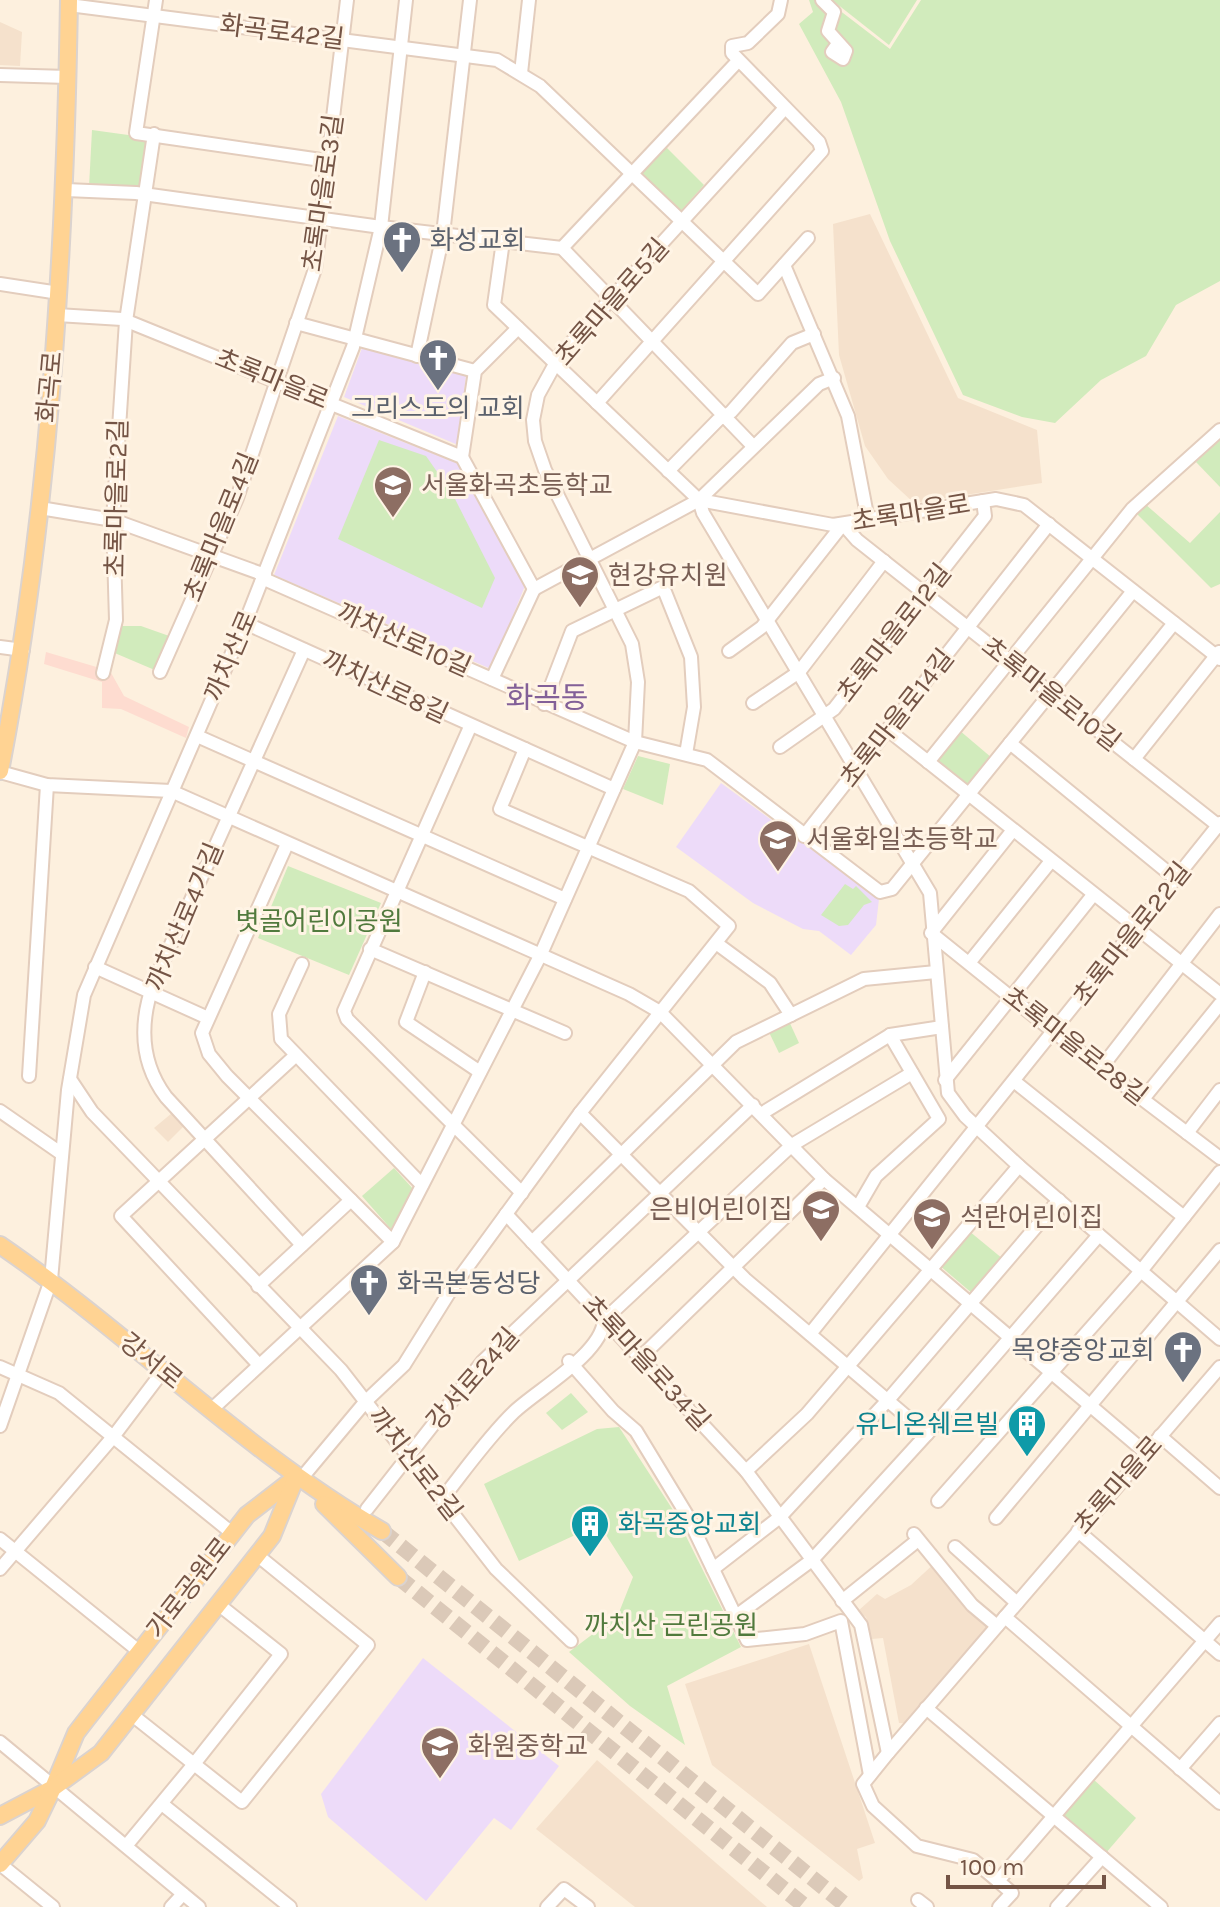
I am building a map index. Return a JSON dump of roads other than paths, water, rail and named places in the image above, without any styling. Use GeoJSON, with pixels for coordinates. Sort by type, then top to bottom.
{"type":"FeatureCollection","features":[{"type":"Feature","properties":{"kind":"main road","name":"화곡로"},"geometry":{"type":"LineString","coordinates":[[0,772],[23,650],[40,508],[66,190],[69,2]]}},
{"type":"Feature","properties":{"kind":"main road","name":"강서로"},"geometry":{"type":"LineString","coordinates":[[0,1245],[51,1280],[298,1479],[398,1577]]}},
{"type":"Feature","properties":{"kind":"main road","name":"강서로"},"geometry":{"type":"LineString","coordinates":[[298,1479],[382,1531]]}},
{"type":"Feature","properties":{"kind":"main road","name":"가로공원로"},"geometry":{"type":"LineString","coordinates":[[0,1864],[37,1821],[76,1733],[247,1515],[298,1479]]}},
{"type":"Feature","properties":{"kind":"main road","name":"가로공원로"},"geometry":{"type":"LineString","coordinates":[[0,1816],[53,1788],[101,1753],[272,1536],[298,1479]]}},
{"type":"Feature","properties":{"kind":"street"},"geometry":{"type":"LineString","coordinates":[[156,0],[136,133],[328,161]]}},
{"type":"Feature","properties":{"kind":"street","name":"초록마을로3길"},"geometry":{"type":"LineString","coordinates":[[276,380],[315,269],[347,0]]}},
{"type":"Feature","properties":{"kind":"street","name":"까치산로"},"geometry":{"type":"LineString","coordinates":[[0,1426],[51,1280],[70,1079],[84,995],[245,623],[355,339],[381,227],[406,0]]}},
{"type":"Feature","properties":{"kind":"street"},"geometry":{"type":"LineString","coordinates":[[417,356],[443,234],[470,0]]}},
{"type":"Feature","properties":{"kind":"street"},"geometry":{"type":"LineString","coordinates":[[521,73],[529,0]]}},
{"type":"Feature","properties":{"kind":"street"},"geometry":{"type":"LineString","coordinates":[[597,403],[822,151],[819,142],[738,61],[732,46],[748,43],[778,14],[781,0]]}},
{"type":"Feature","properties":{"kind":"street"},"geometry":{"type":"LineString","coordinates":[[822,0],[834,12],[828,31],[837,45]]}},
{"type":"Feature","properties":{"kind":"street","name":"화곡로42길"},"geometry":{"type":"LineString","coordinates":[[69,2],[154,16],[497,60],[540,86],[758,294],[784,265]]}},
{"type":"Feature","properties":{"kind":"street"},"geometry":{"type":"LineString","coordinates":[[562,248],[738,61]]}},
{"type":"Feature","properties":{"kind":"street"},"geometry":{"type":"LineString","coordinates":[[0,75],[68,77]]}},
{"type":"Feature","properties":{"kind":"street","name":"초록마을로5길"},"geometry":{"type":"LineString","coordinates":[[635,742],[638,682],[632,644],[545,470],[535,441],[533,420],[538,395],[560,355],[785,108]]}},
{"type":"Feature","properties":{"kind":"street"},"geometry":{"type":"LineString","coordinates":[[126,321],[154,134]]}},
{"type":"Feature","properties":{"kind":"street"},"geometry":{"type":"LineString","coordinates":[[66,190],[144,194],[562,248],[752,445]]}},
{"type":"Feature","properties":{"kind":"street"},"geometry":{"type":"LineString","coordinates":[[808,238],[784,265],[848,416],[868,520]]}},
{"type":"Feature","properties":{"kind":"street"},"geometry":{"type":"LineString","coordinates":[[503,241],[494,305],[699,500],[703,513],[914,862],[930,893],[945,1080],[957,1107],[1019,1166],[1220,1339]]}},
{"type":"Feature","properties":{"kind":"street"},"geometry":{"type":"LineString","coordinates":[[0,284],[59,293]]}},
{"type":"Feature","properties":{"kind":"street","name":"초록마을로"},"geometry":{"type":"LineString","coordinates":[[57,315],[126,321],[462,457]]}},
{"type":"Feature","properties":{"kind":"street","name":"초록마을로2길"},"geometry":{"type":"LineString","coordinates":[[103,673],[116,620],[113,520],[126,321]]}},
{"type":"Feature","properties":{"kind":"street"},"geometry":{"type":"LineString","coordinates":[[296,323],[475,371]]}},
{"type":"Feature","properties":{"kind":"street"},"geometry":{"type":"LineString","coordinates":[[518,328],[475,371],[462,457],[534,589]]}},
{"type":"Feature","properties":{"kind":"street"},"geometry":{"type":"LineString","coordinates":[[668,471],[725,417],[792,343],[814,334]]}},
{"type":"Feature","properties":{"kind":"street"},"geometry":{"type":"LineString","coordinates":[[492,679],[534,589],[699,500],[752,445],[819,384],[834,378]]}},
{"type":"Feature","properties":{"kind":"street","name":"초록마을로4길"},"geometry":{"type":"LineString","coordinates":[[160,672],[237,498],[276,380]]}},
{"type":"Feature","properties":{"kind":"street"},"geometry":{"type":"LineString","coordinates":[[928,762],[1132,509],[1220,430]]}},
{"type":"Feature","properties":{"kind":"street","name":"초록마을로"},"geometry":{"type":"LineString","coordinates":[[699,500],[843,524],[996,499],[1024,505],[1219,655],[1134,759]]}},
{"type":"Feature","properties":{"kind":"street","name":"초록마을로12길"},"geometry":{"type":"LineString","coordinates":[[780,747],[826,716],[985,516],[983,501]]}},
{"type":"Feature","properties":{"kind":"street","name":"까치산로10길"},"geometry":{"type":"LineString","coordinates":[[40,508],[113,520],[212,555],[635,742],[707,760],[880,892],[892,889],[914,862]]}},
{"type":"Feature","properties":{"kind":"street"},"geometry":{"type":"LineString","coordinates":[[729,651],[767,620],[843,524]]}},
{"type":"Feature","properties":{"kind":"street","name":"초록마을로10길"},"geometry":{"type":"LineString","coordinates":[[843,524],[967,628],[1219,825]]}},
{"type":"Feature","properties":{"kind":"street","name":"초록마을로14길"},"geometry":{"type":"LineString","coordinates":[[804,836],[1049,524]]}},
{"type":"Feature","properties":{"kind":"street"},"geometry":{"type":"LineString","coordinates":[[753,703],[799,672],[884,561]]}},
{"type":"Feature","properties":{"kind":"street"},"geometry":{"type":"LineString","coordinates":[[544,704],[572,631],[663,587],[691,657],[694,707],[686,754]]}},
{"type":"Feature","properties":{"kind":"street"},"geometry":{"type":"LineString","coordinates":[[914,862],[1133,591]]}},
{"type":"Feature","properties":{"kind":"street","name":"까치산로8길"},"geometry":{"type":"LineString","coordinates":[[245,623],[470,727],[614,789]]}},
{"type":"Feature","properties":{"kind":"street"},"geometry":{"type":"LineString","coordinates":[[1091,726],[1174,623]]}},
{"type":"Feature","properties":{"kind":"street"},"geometry":{"type":"LineString","coordinates":[[0,647],[23,650]]}},
{"type":"Feature","properties":{"kind":"street","name":"까치산로4가길"},"geometry":{"type":"LineString","coordinates":[[302,1245],[152,1078],[143,1044],[150,993],[304,650]]}},
{"type":"Feature","properties":{"kind":"street"},"geometry":{"type":"LineString","coordinates":[[470,727],[344,1011],[347,1019],[522,1193]]}},
{"type":"Feature","properties":{"kind":"street"},"geometry":{"type":"LineString","coordinates":[[888,730],[1220,994]]}},
{"type":"Feature","properties":{"kind":"street"},"geometry":{"type":"LineString","coordinates":[[197,736],[422,833],[565,899]]}},
{"type":"Feature","properties":{"kind":"street"},"geometry":{"type":"LineString","coordinates":[[211,1410],[393,1242],[540,956],[635,742]]}},
{"type":"Feature","properties":{"kind":"street"},"geometry":{"type":"LineString","coordinates":[[1010,743],[1176,879]]}},
{"type":"Feature","properties":{"kind":"street"},"geometry":{"type":"LineString","coordinates":[[298,1479],[366,1401],[404,1365],[452,1288],[580,1113],[729,926],[689,891],[500,809],[525,749]]}},
{"type":"Feature","properties":{"kind":"street","name":"화곡로"},"geometry":{"type":"LineString","coordinates":[[0,772],[47,785],[171,791]]}},
{"type":"Feature","properties":{"kind":"street"},"geometry":{"type":"LineString","coordinates":[[29,1076],[47,785]]}},
{"type":"Feature","properties":{"kind":"street"},"geometry":{"type":"LineString","coordinates":[[171,791],[629,994],[660,1012],[824,1179],[1146,1453]]}},
{"type":"Feature","properties":{"kind":"street","name":"초록마을로22길"},"geometry":{"type":"LineString","coordinates":[[810,1334],[1219,825]]}},
{"type":"Feature","properties":{"kind":"street"},"geometry":{"type":"LineString","coordinates":[[931,933],[1013,830]]}},
{"type":"Feature","properties":{"kind":"street"},"geometry":{"type":"LineString","coordinates":[[287,844],[202,1033],[209,1054],[393,1242]]}},
{"type":"Feature","properties":{"kind":"street"},"geometry":{"type":"LineString","coordinates":[[969,963],[1051,861]]}},
{"type":"Feature","properties":{"kind":"street"},"geometry":{"type":"LineString","coordinates":[[945,1080],[1093,895]]}},
{"type":"Feature","properties":{"kind":"street"},"geometry":{"type":"LineString","coordinates":[[1101,1068],[1220,914]]}},
{"type":"Feature","properties":{"kind":"street","name":"초록마을로28길"},"geometry":{"type":"LineString","coordinates":[[931,933],[1054,1032],[1220,1158]]}},
{"type":"Feature","properties":{"kind":"street"},"geometry":{"type":"LineString","coordinates":[[716,943],[770,983],[791,1015]]}},
{"type":"Feature","properties":{"kind":"street"},"geometry":{"type":"LineString","coordinates":[[370,949],[565,1033]]}},
{"type":"Feature","properties":{"kind":"street"},"geometry":{"type":"LineString","coordinates":[[302,964],[279,1014],[281,1039],[422,1185]]}},
{"type":"Feature","properties":{"kind":"street"},"geometry":{"type":"LineString","coordinates":[[95,967],[208,1018]]}},
{"type":"Feature","properties":{"kind":"street"},"geometry":{"type":"LineString","coordinates":[[425,972],[406,1022],[480,1072]]}},
{"type":"Feature","properties":{"kind":"street"},"geometry":{"type":"LineString","coordinates":[[532,1242],[736,1042],[864,979],[936,972]]}},
{"type":"Feature","properties":{"kind":"street"},"geometry":{"type":"LineString","coordinates":[[1143,1099],[1220,1004]]}},
{"type":"Feature","properties":{"kind":"street"},"geometry":{"type":"LineString","coordinates":[[858,1207],[876,1176],[939,1119],[890,1035],[942,1027]]}},
{"type":"Feature","properties":{"kind":"street","name":"강서로24길"},"geometry":{"type":"LineString","coordinates":[[367,1509],[483,1361],[658,1192],[757,1110],[890,1035]]}},
{"type":"Feature","properties":{"kind":"street"},"geometry":{"type":"LineString","coordinates":[[259,1365],[121,1216],[295,1056]]}},
{"type":"Feature","properties":{"kind":"street"},"geometry":{"type":"LineString","coordinates":[[442,1499],[516,1411],[570,1363],[603,1330],[604,1320],[697,1231],[792,1145],[912,1073]]}},
{"type":"Feature","properties":{"kind":"street","name":"까치산로2길"},"geometry":{"type":"LineString","coordinates":[[70,1079],[92,1112],[366,1401],[496,1569],[571,1641]]}},
{"type":"Feature","properties":{"kind":"street"},"geometry":{"type":"LineString","coordinates":[[1015,1082],[1184,1217]]}},
{"type":"Feature","properties":{"kind":"street"},"geometry":{"type":"LineString","coordinates":[[1187,1133],[1220,1090]]}},
{"type":"Feature","properties":{"kind":"street"},"geometry":{"type":"LineString","coordinates":[[0,1111],[62,1154]]}},
{"type":"Feature","properties":{"kind":"street"},"geometry":{"type":"LineString","coordinates":[[580,1113],[735,1269],[927,1434]]}},
{"type":"Feature","properties":{"kind":"street"},"geometry":{"type":"LineString","coordinates":[[746,1471],[807,1414],[1019,1166]]}},
{"type":"Feature","properties":{"kind":"street"},"geometry":{"type":"LineString","coordinates":[[938,1501],[1141,1271],[1220,1172]]}},
{"type":"Feature","properties":{"kind":"street"},"geometry":{"type":"LineString","coordinates":[[640,1358],[735,1269],[824,1179]]}},
{"type":"Feature","properties":{"kind":"street"},"geometry":{"type":"LineString","coordinates":[[258,1286],[351,1200]]}},
{"type":"Feature","properties":{"kind":"street"},"geometry":{"type":"LineString","coordinates":[[713,1569],[780,1517],[888,1400],[1059,1200]]}},
{"type":"Feature","properties":{"kind":"street","name":"초록마을로34길"},"geometry":{"type":"LineString","coordinates":[[506,1214],[746,1471],[842,1601],[847,1617],[866,1640],[888,1753]]}},
{"type":"Feature","properties":{"kind":"street"},"geometry":{"type":"LineString","coordinates":[[736,1616],[812,1560],[927,1434],[1099,1235]]}},
{"type":"Feature","properties":{"kind":"street"},"geometry":{"type":"LineString","coordinates":[[996,1518],[1220,1250]]}},
{"type":"Feature","properties":{"kind":"street"},"geometry":{"type":"LineString","coordinates":[[570,1363],[636,1431],[687,1515],[747,1640],[805,1634],[847,1617],[867,1780],[873,1806],[917,1846],[973,1860],[1012,1893],[999,1907]]}},
{"type":"Feature","properties":{"kind":"street"},"geometry":{"type":"LineString","coordinates":[[0,1367],[59,1393],[232,1533]]}},
{"type":"Feature","properties":{"kind":"street","name":"초록마을로"},"geometry":{"type":"LineString","coordinates":[[867,1780],[1220,1367]]}},
{"type":"Feature","properties":{"kind":"street"},"geometry":{"type":"LineString","coordinates":[[0,1569],[113,1437],[163,1371]]}},
{"type":"Feature","properties":{"kind":"street"},"geometry":{"type":"LineString","coordinates":[[1160,1436],[1220,1488]]}},
{"type":"Feature","properties":{"kind":"street"},"geometry":{"type":"LineString","coordinates":[[1078,1531],[1220,1654]]}},
{"type":"Feature","properties":{"kind":"street"},"geometry":{"type":"LineString","coordinates":[[842,1601],[916,1537],[972,1605],[1001,1621],[1220,1803]]}},
{"type":"Feature","properties":{"kind":"street"},"geometry":{"type":"LineString","coordinates":[[0,1539],[140,1652]]}},
{"type":"Feature","properties":{"kind":"street"},"geometry":{"type":"LineString","coordinates":[[955,1547],[1017,1603]]}},
{"type":"Feature","properties":{"kind":"street","name":"가로공원로"},"geometry":{"type":"LineString","coordinates":[[194,1764],[242,1802],[368,1645],[257,1555]]}},
{"type":"Feature","properties":{"kind":"street"},"geometry":{"type":"LineString","coordinates":[[126,1846],[281,1654],[218,1604]]}},
{"type":"Feature","properties":{"kind":"street"},"geometry":{"type":"LineString","coordinates":[[998,1881],[1220,1623]]}},
{"type":"Feature","properties":{"kind":"street"},"geometry":{"type":"LineString","coordinates":[[926,1708],[1161,1907]]}},
{"type":"Feature","properties":{"kind":"street"},"geometry":{"type":"LineString","coordinates":[[131,1714],[194,1764]]}},
{"type":"Feature","properties":{"kind":"street"},"geometry":{"type":"LineString","coordinates":[[1180,1769],[1220,1723]]}},
{"type":"Feature","properties":{"kind":"street"},"geometry":{"type":"LineString","coordinates":[[0,1742],[199,1907]]}},
{"type":"Feature","properties":{"kind":"street"},"geometry":{"type":"LineString","coordinates":[[162,1804],[290,1907]]}},
{"type":"Feature","properties":{"kind":"street"},"geometry":{"type":"LineString","coordinates":[[1057,1907],[1102,1857]]}},
{"type":"Feature","properties":{"kind":"street"},"geometry":{"type":"LineString","coordinates":[[0,1864],[53,1907]]}},
{"type":"Feature","properties":{"kind":"street"},"geometry":{"type":"LineString","coordinates":[[547,1907],[564,1889],[588,1907]]}},
{"type":"Feature","properties":{"kind":"street"},"geometry":{"type":"LineString","coordinates":[[171,1907],[183,1894]]}},
{"type":"Feature","properties":{"kind":"tunnel"},"geometry":{"type":"LineString","coordinates":[[382,1531],[848,1907]]}},
{"type":"Feature","properties":{"kind":"tunnel"},"geometry":{"type":"LineString","coordinates":[[398,1577],[806,1907]]}},
{"type":"Feature","properties":{"kind":"place","name":"화성교회"},"geometry":{"type":"Point","coordinates":[402,274]}},
{"type":"Feature","properties":{"kind":"place","name":"그리스도의 교회"},"geometry":{"type":"Point","coordinates":[438,392]}},
{"type":"Feature","properties":{"kind":"place","name":"서울화곡초등학교"},"geometry":{"type":"Point","coordinates":[393,519]}},
{"type":"Feature","properties":{"kind":"place","name":"현강유치원"},"geometry":{"type":"Point","coordinates":[580,609]}},
{"type":"Feature","properties":{"kind":"place","name":"서울화일초등학교"},"geometry":{"type":"Point","coordinates":[778,873]}},
{"type":"Feature","properties":{"kind":"place","name":"은비어린이집"},"geometry":{"type":"Point","coordinates":[821,1243]}},
{"type":"Feature","properties":{"kind":"place","name":"석란어린이집"},"geometry":{"type":"Point","coordinates":[932,1251]}},
{"type":"Feature","properties":{"kind":"place","name":"화곡본동성당"},"geometry":{"type":"Point","coordinates":[369,1317]}},
{"type":"Feature","properties":{"kind":"place","name":"목양중앙교회"},"geometry":{"type":"Point","coordinates":[1183,1384]}},
{"type":"Feature","properties":{"kind":"place","name":"유니온쉐르빌"},"geometry":{"type":"Point","coordinates":[1027,1458]}},
{"type":"Feature","properties":{"kind":"place","name":"화곡중앙교회"},"geometry":{"type":"Point","coordinates":[590,1558]}},
{"type":"Feature","properties":{"kind":"place","name":"화원중학교"},"geometry":{"type":"Point","coordinates":[440,1780]}},
{"type":"Feature","properties":{"kind":"district","name":"화곡동"},"geometry":{"type":"Point","coordinates":[547,698]}},
{"type":"Feature","properties":{"kind":"park label","name":"볏골어린이공원"},"geometry":{"type":"Point","coordinates":[319,921]}},
{"type":"Feature","properties":{"kind":"park label","name":"까치산 근린공원"},"geometry":{"type":"Point","coordinates":[671,1625]}}]}
